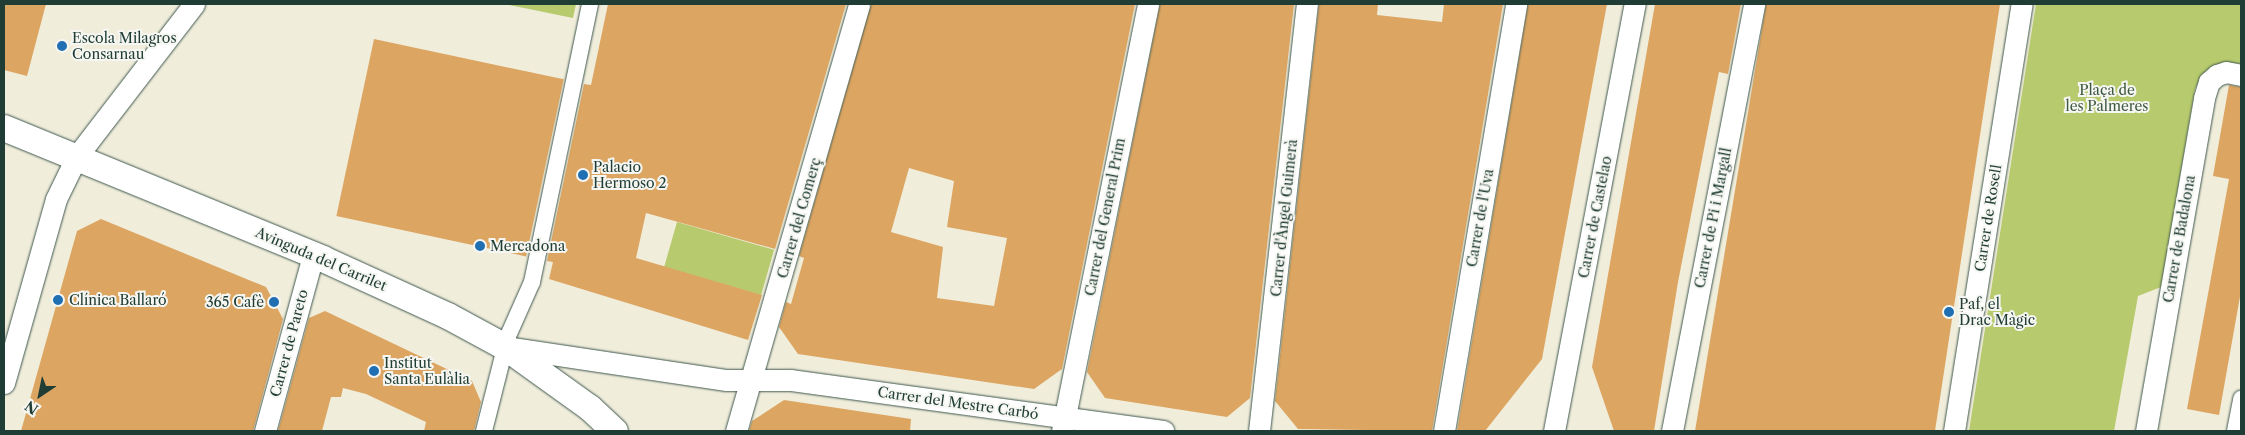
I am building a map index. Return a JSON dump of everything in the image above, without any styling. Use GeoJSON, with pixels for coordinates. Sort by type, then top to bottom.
{"type":"FeatureCollection","features":[{"type":"Feature","properties":{"kind":"street"},"geometry":{"type":"LineString","coordinates":[[4,383],[56,199],[77,156],[194,4]]}},
{"type":"Feature","properties":{"kind":"street"},"geometry":{"type":"LineString","coordinates":[[484,431],[505,347],[532,282],[590,4]]}},
{"type":"Feature","properties":{"kind":"street","name":"Carrer del Comerç"},"geometry":{"type":"LineString","coordinates":[[736,431],[859,4]]}},
{"type":"Feature","properties":{"kind":"street","name":"Carrer del General Prim"},"geometry":{"type":"LineString","coordinates":[[1063,424],[1148,4]]}},
{"type":"Feature","properties":{"kind":"street","name":"Carrer d'Àngel Guimerà"},"geometry":{"type":"LineString","coordinates":[[1259,431],[1307,4]]}},
{"type":"Feature","properties":{"kind":"street","name":"Carrer de l'Uva"},"geometry":{"type":"LineString","coordinates":[[1444,431],[1516,4]]}},
{"type":"Feature","properties":{"kind":"street","name":"Carrer de Castelao"},"geometry":{"type":"LineString","coordinates":[[1554,431],[1635,4]]}},
{"type":"Feature","properties":{"kind":"street","name":"Carrer de Pi i Margall"},"geometry":{"type":"LineString","coordinates":[[1672,431],[1754,4]]}},
{"type":"Feature","properties":{"kind":"street","name":"Carrer de Rosell"},"geometry":{"type":"LineString","coordinates":[[1954,431],[2022,4]]}},
{"type":"Feature","properties":{"kind":"street","name":"Carrer de Badalona"},"geometry":{"type":"LineString","coordinates":[[2146,431],[2204,98],[2209,82],[2218,75],[2226,72],[2241,75]]}},
{"type":"Feature","properties":{"kind":"street","name":"Avinguda del Carrilet"},"geometry":{"type":"LineString","coordinates":[[4,128],[77,156],[313,255],[448,316],[505,347],[590,408],[615,431]]}},
{"type":"Feature","properties":{"kind":"street","name":"Carrer de Pareto"},"geometry":{"type":"LineString","coordinates":[[265,431],[313,255]]}},
{"type":"Feature","properties":{"kind":"street","name":"Carrer del Mestre Carbó"},"geometry":{"type":"LineString","coordinates":[[505,347],[727,380],[791,380],[1063,424],[1164,431]]}},
{"type":"Feature","properties":{"kind":"street"},"geometry":{"type":"LineString","coordinates":[[2235,431],[2241,400]]}},
{"type":"Feature","properties":{"kind":"green space"},"geometry":{"type":"Polygon","coordinates":[[[504,4],[576,4],[573,18],[504,4]]]}},
{"type":"Feature","properties":{"kind":"green space","name":"Plaça de les Palmeres"},"geometry":{"type":"Polygon","coordinates":[[[2036,4],[2241,4],[2241,64],[2224,62],[2198,83],[2195,89],[2161,287],[2138,296],[2114,431],[1969,431],[2036,4]]]}},
{"type":"Feature","properties":{"kind":"green space"},"geometry":{"type":"Polygon","coordinates":[[[677,222],[774,250],[761,295],[664,267],[677,222]]]}},
{"type":"Feature","properties":{"kind":"building"},"geometry":{"type":"Polygon","coordinates":[[[4,4],[46,4],[27,76],[4,70],[4,4]]]}},
{"type":"Feature","properties":{"kind":"building"},"geometry":{"type":"Polygon","coordinates":[[[608,4],[846,4],[775,249],[646,213],[636,258],[762,295],[748,340],[549,279],[553,262],[547,261],[584,84],[591,85],[608,4]]]}},
{"type":"Feature","properties":{"kind":"building"},"geometry":{"type":"Polygon","coordinates":[[[871,4],[1135,4],[1062,369],[1034,389],[798,354],[779,327],[786,302],[791,304],[804,258],[799,256],[871,4]],[[909,168],[891,232],[943,247],[937,298],[994,306],[1007,238],[947,227],[954,181],[909,168]]]}},
{"type":"Feature","properties":{"kind":"building"},"geometry":{"type":"Polygon","coordinates":[[[1160,4],[1294,4],[1250,398],[1227,417],[1105,398],[1087,372],[1160,4]]]}},
{"type":"Feature","properties":{"kind":"building"},"geometry":{"type":"Polygon","coordinates":[[[1319,4],[1378,4],[1377,15],[1442,22],[1444,4],[1503,4],[1432,431],[1298,429],[1275,401],[1319,4]]]}},
{"type":"Feature","properties":{"kind":"building"},"geometry":{"type":"Polygon","coordinates":[[[1528,4],[1607,4],[1542,359],[1485,431],[1457,431],[1528,4]]]}},
{"type":"Feature","properties":{"kind":"building"},"geometry":{"type":"Polygon","coordinates":[[[1655,4],[1741,4],[1728,74],[1719,72],[1678,282],[1654,431],[1614,431],[1592,367],[1655,4]]]}},
{"type":"Feature","properties":{"kind":"building"},"geometry":{"type":"Polygon","coordinates":[[[1766,4],[2000,4],[1935,431],[1695,431],[1766,4]]]}},
{"type":"Feature","properties":{"kind":"building"},"geometry":{"type":"Polygon","coordinates":[[[374,39],[564,79],[526,256],[336,216],[374,39]]]}},
{"type":"Feature","properties":{"kind":"building"},"geometry":{"type":"Polygon","coordinates":[[[2229,85],[2241,87],[2241,291],[2219,415],[2187,409],[2229,179],[2213,176],[2229,85]]]}},
{"type":"Feature","properties":{"kind":"building"},"geometry":{"type":"Polygon","coordinates":[[[101,219],[266,287],[283,319],[253,431],[21,431],[77,231],[101,219]]]}},
{"type":"Feature","properties":{"kind":"building","name":"Institut Santa Eulàlia"},"geometry":{"type":"Polygon","coordinates":[[[325,311],[472,381],[481,402],[474,431],[424,431],[426,422],[366,394],[343,388],[341,397],[331,397],[322,431],[278,431],[309,318],[325,311]]]}},
{"type":"Feature","properties":{"kind":"building"},"geometry":{"type":"Polygon","coordinates":[[[784,400],[911,419],[910,431],[749,431],[752,421],[784,400]]]}},
{"type":"Feature","properties":{"kind":"place","name":"Escola Milagros Consarnau"},"geometry":{"type":"Point","coordinates":[62,46]}},
{"type":"Feature","properties":{"kind":"place","name":"Palacio Hermoso 2"},"geometry":{"type":"Point","coordinates":[583,175]}},
{"type":"Feature","properties":{"kind":"place","name":"Mercadona"},"geometry":{"type":"Point","coordinates":[480,246]}},
{"type":"Feature","properties":{"kind":"place","name":"Clínica Ballaró"},"geometry":{"type":"Point","coordinates":[58,300]}},
{"type":"Feature","properties":{"kind":"place","name":"365 Cafè"},"geometry":{"type":"Point","coordinates":[274,302]}},
{"type":"Feature","properties":{"kind":"place","name":"Paf, el Drac Màgic"},"geometry":{"type":"Point","coordinates":[1949,312]}},
{"type":"Feature","properties":{"kind":"place","name":"Institut Santa Eulàlia"},"geometry":{"type":"Point","coordinates":[374,371]}}]}
